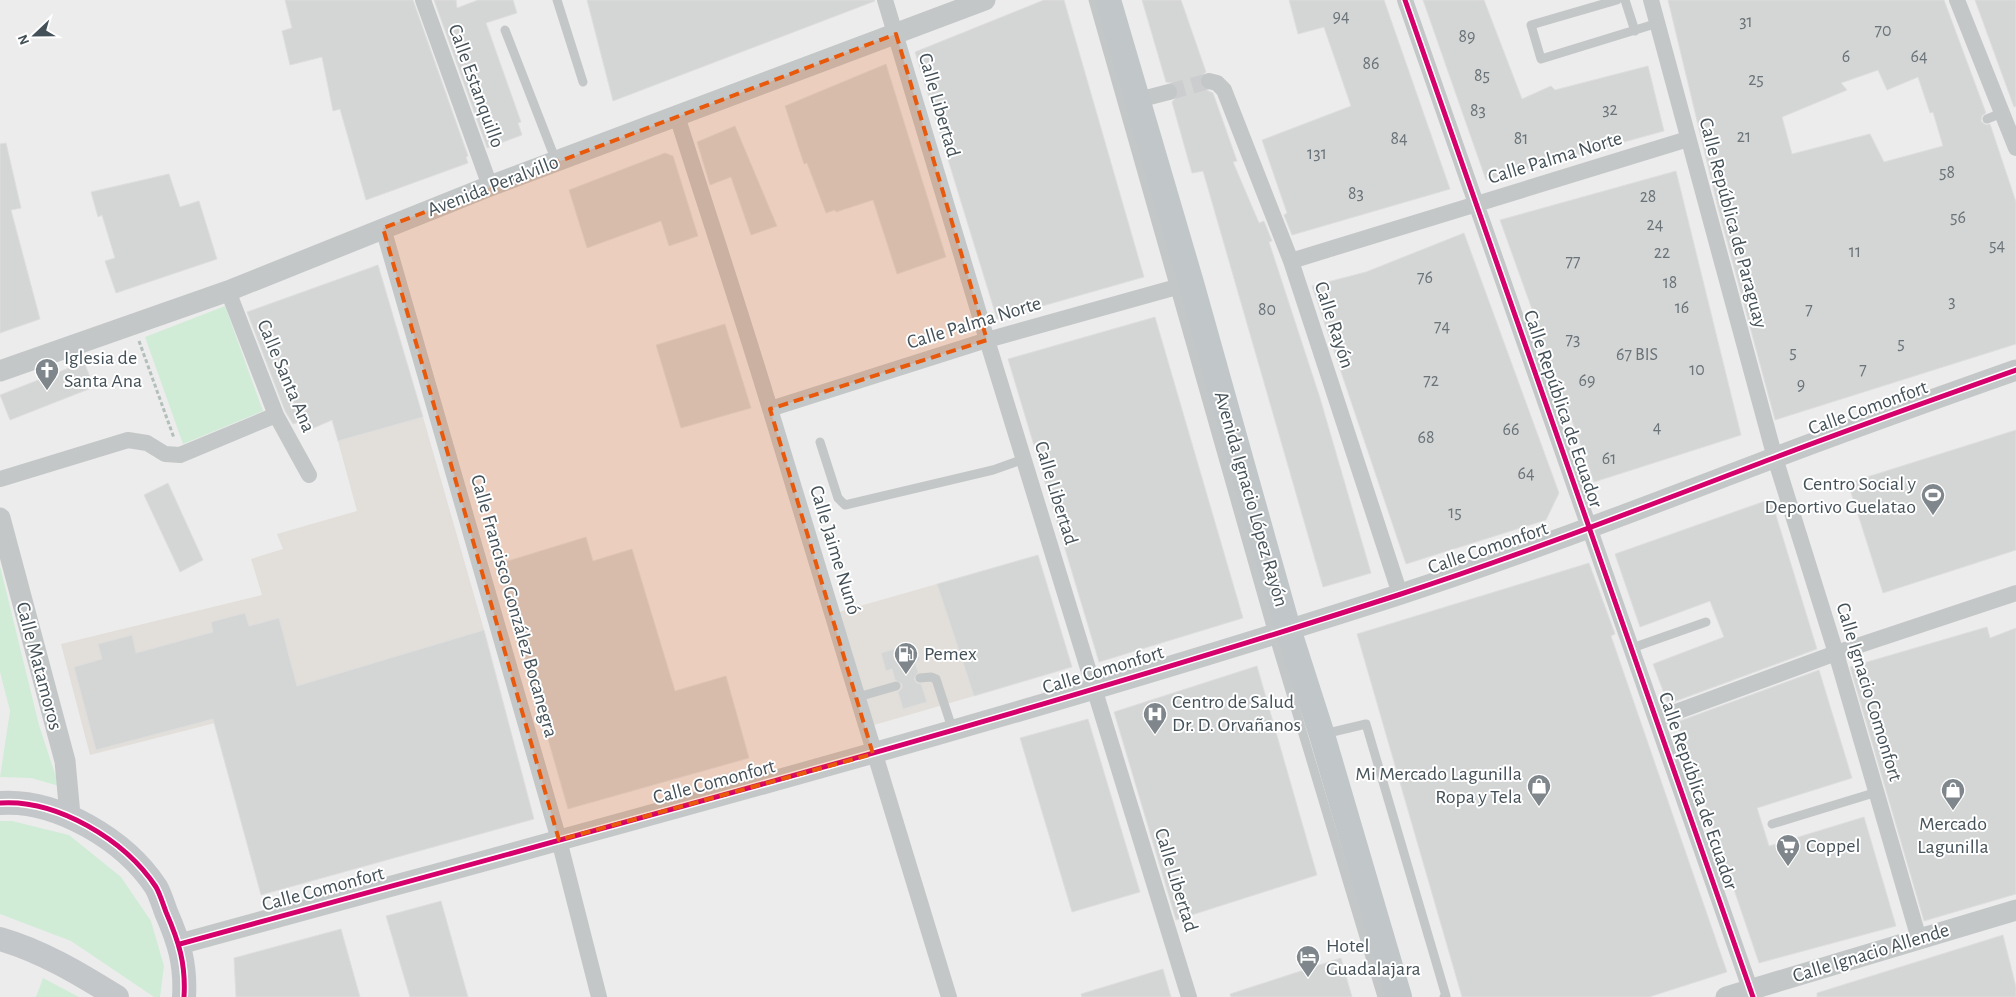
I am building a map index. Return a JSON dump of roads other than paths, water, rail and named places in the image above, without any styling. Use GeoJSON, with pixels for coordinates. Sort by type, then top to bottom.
{"type":"FeatureCollection","features":[{"type":"Feature","properties":{"kind":"main road","name":"Avenida Ignacio López Rayón"},"geometry":{"type":"LineString","coordinates":[[1108,0],[1138,100],[1183,285],[1280,632],[1322,735],[1399,997]]}},
{"type":"Feature","properties":{"kind":"main road"},"geometry":{"type":"LineString","coordinates":[[0,803],[15,802],[70,815],[118,845],[156,887],[180,944],[185,980],[184,997]]}},
{"type":"Feature","properties":{"kind":"main road"},"geometry":{"type":"LineString","coordinates":[[0,939],[18,944],[44,956],[117,997]]}},
{"type":"Feature","properties":{"kind":"street","name":"Calle Estanquillo"},"geometry":{"type":"LineString","coordinates":[[423,0],[490,186]]}},
{"type":"Feature","properties":{"kind":"street","name":"Calle Libertad"},"geometry":{"type":"LineString","coordinates":[[886,0],[987,340],[1189,997]]}},
{"type":"Feature","properties":{"kind":"street","name":"Avenida Peralvillo"},"geometry":{"type":"LineString","coordinates":[[0,370],[228,291],[490,186],[985,0]]}},
{"type":"Feature","properties":{"kind":"street","name":"Calle República de Ecuador"},"geometry":{"type":"LineString","coordinates":[[1405,0],[1752,993]]}},
{"type":"Feature","properties":{"kind":"street","name":"Calle República de Paraguay"},"geometry":{"type":"LineString","coordinates":[[1651,0],[1775,458]]}},
{"type":"Feature","properties":{"kind":"street"},"geometry":{"type":"LineString","coordinates":[[1957,0],[2004,112],[2016,148]]}},
{"type":"Feature","properties":{"kind":"street","name":"Calle Rayón"},"geometry":{"type":"LineString","coordinates":[[1209,81],[1217,83],[1224,90],[1291,261],[1400,594]]}},
{"type":"Feature","properties":{"kind":"street"},"geometry":{"type":"LineString","coordinates":[[1138,100],[1169,92]]}},
{"type":"Feature","properties":{"kind":"street","name":"Calle Jaime Nunó"},"geometry":{"type":"LineString","coordinates":[[677,116],[770,410],[858,697],[873,754],[949,997]]}},
{"type":"Feature","properties":{"kind":"street","name":"Calle Palma Norte"},"geometry":{"type":"LineString","coordinates":[[1291,261],[1688,139]]}},
{"type":"Feature","properties":{"kind":"street","name":"Calle Francisco González Bocanegra"},"geometry":{"type":"LineString","coordinates":[[384,228],[559,840],[599,997]]}},
{"type":"Feature","properties":{"kind":"street","name":"Calle Palma Norte"},"geometry":{"type":"LineString","coordinates":[[770,410],[987,340],[1183,285]]}},
{"type":"Feature","properties":{"kind":"street","name":"Calle Santa Ana"},"geometry":{"type":"LineString","coordinates":[[228,291],[276,415],[309,475]]}},
{"type":"Feature","properties":{"kind":"street","name":"Calle Comonfort"},"geometry":{"type":"LineString","coordinates":[[180,944],[873,754],[1280,632],[1400,594],[1589,529],[1775,458],[2016,370]]}},
{"type":"Feature","properties":{"kind":"street"},"geometry":{"type":"LineString","coordinates":[[0,479],[128,440],[147,443],[165,454],[180,455],[276,415]]}},
{"type":"Feature","properties":{"kind":"street","name":"Calle Ignacio Comonfort"},"geometry":{"type":"LineString","coordinates":[[1775,458],[1836,652],[1920,939]]}},
{"type":"Feature","properties":{"kind":"street","name":"Calle Matamoros"},"geometry":{"type":"LineString","coordinates":[[0,518],[65,762],[70,815]]}},
{"type":"Feature","properties":{"kind":"street"},"geometry":{"type":"LineString","coordinates":[[1657,719],[1836,652],[2016,593]]}},
{"type":"Feature","properties":{"kind":"street","name":"Calle Ignacio Allende"},"geometry":{"type":"LineString","coordinates":[[1726,997],[1752,993],[2016,910]]}},
{"type":"Feature","properties":{"kind":"lane"},"geometry":{"type":"LineString","coordinates":[[558,0],[583,82]]}},
{"type":"Feature","properties":{"kind":"lane"},"geometry":{"type":"LineString","coordinates":[[1093,0],[1183,285]]}},
{"type":"Feature","properties":{"kind":"lane"},"geometry":{"type":"LineString","coordinates":[[1617,0],[1531,25],[1541,59],[1658,24]]}},
{"type":"Feature","properties":{"kind":"lane"},"geometry":{"type":"LineString","coordinates":[[1625,0],[1635,31]]}},
{"type":"Feature","properties":{"kind":"lane"},"geometry":{"type":"LineString","coordinates":[[505,30],[556,161]]}},
{"type":"Feature","properties":{"kind":"lane"},"geometry":{"type":"LineString","coordinates":[[1987,120],[2004,112]]}},
{"type":"Feature","properties":{"kind":"lane"},"geometry":{"type":"LineString","coordinates":[[820,442],[838,498],[845,505],[993,470],[1024,459]]}},
{"type":"Feature","properties":{"kind":"lane"},"geometry":{"type":"LineString","coordinates":[[1632,648],[1706,622]]}},
{"type":"Feature","properties":{"kind":"lane"},"geometry":{"type":"LineString","coordinates":[[1280,632],[1382,997]]}},
{"type":"Feature","properties":{"kind":"lane"},"geometry":{"type":"LineString","coordinates":[[920,678],[936,679],[953,731]]}},
{"type":"Feature","properties":{"kind":"lane"},"geometry":{"type":"LineString","coordinates":[[858,697],[896,686]]}},
{"type":"Feature","properties":{"kind":"lane"},"geometry":{"type":"LineString","coordinates":[[1322,735],[1366,724],[1446,996],[1444,997]]}},
{"type":"Feature","properties":{"kind":"lane"},"geometry":{"type":"LineString","coordinates":[[1772,824],[1877,792]]}},
{"type":"Feature","properties":{"kind":"tunnel"},"geometry":{"type":"LineString","coordinates":[[1169,92],[1209,81]]}},
{"type":"Feature","properties":{"kind":"place","name":"Iglesia de Santa Ana"},"geometry":{"type":"Point","coordinates":[47,391]}},
{"type":"Feature","properties":{"kind":"place","name":"Centro Social y Deportivo Guelatao"},"geometry":{"type":"Point","coordinates":[1933,516]}},
{"type":"Feature","properties":{"kind":"place","name":"Pemex"},"geometry":{"type":"Point","coordinates":[906,675]}},
{"type":"Feature","properties":{"kind":"place","name":"Centro de Salud Dr. D. Orvañanos"},"geometry":{"type":"Point","coordinates":[1155,735]}},
{"type":"Feature","properties":{"kind":"place","name":"Mi Mercado Lagunilla Ropa y Tela"},"geometry":{"type":"Point","coordinates":[1539,807]}},
{"type":"Feature","properties":{"kind":"place","name":"Mercado Lagunilla"},"geometry":{"type":"Point","coordinates":[1953,811]}},
{"type":"Feature","properties":{"kind":"place","name":"Coppel"},"geometry":{"type":"Point","coordinates":[1788,867]}},
{"type":"Feature","properties":{"kind":"place","name":"Hotel Guadalajara"},"geometry":{"type":"Point","coordinates":[1308,978]}}]}
